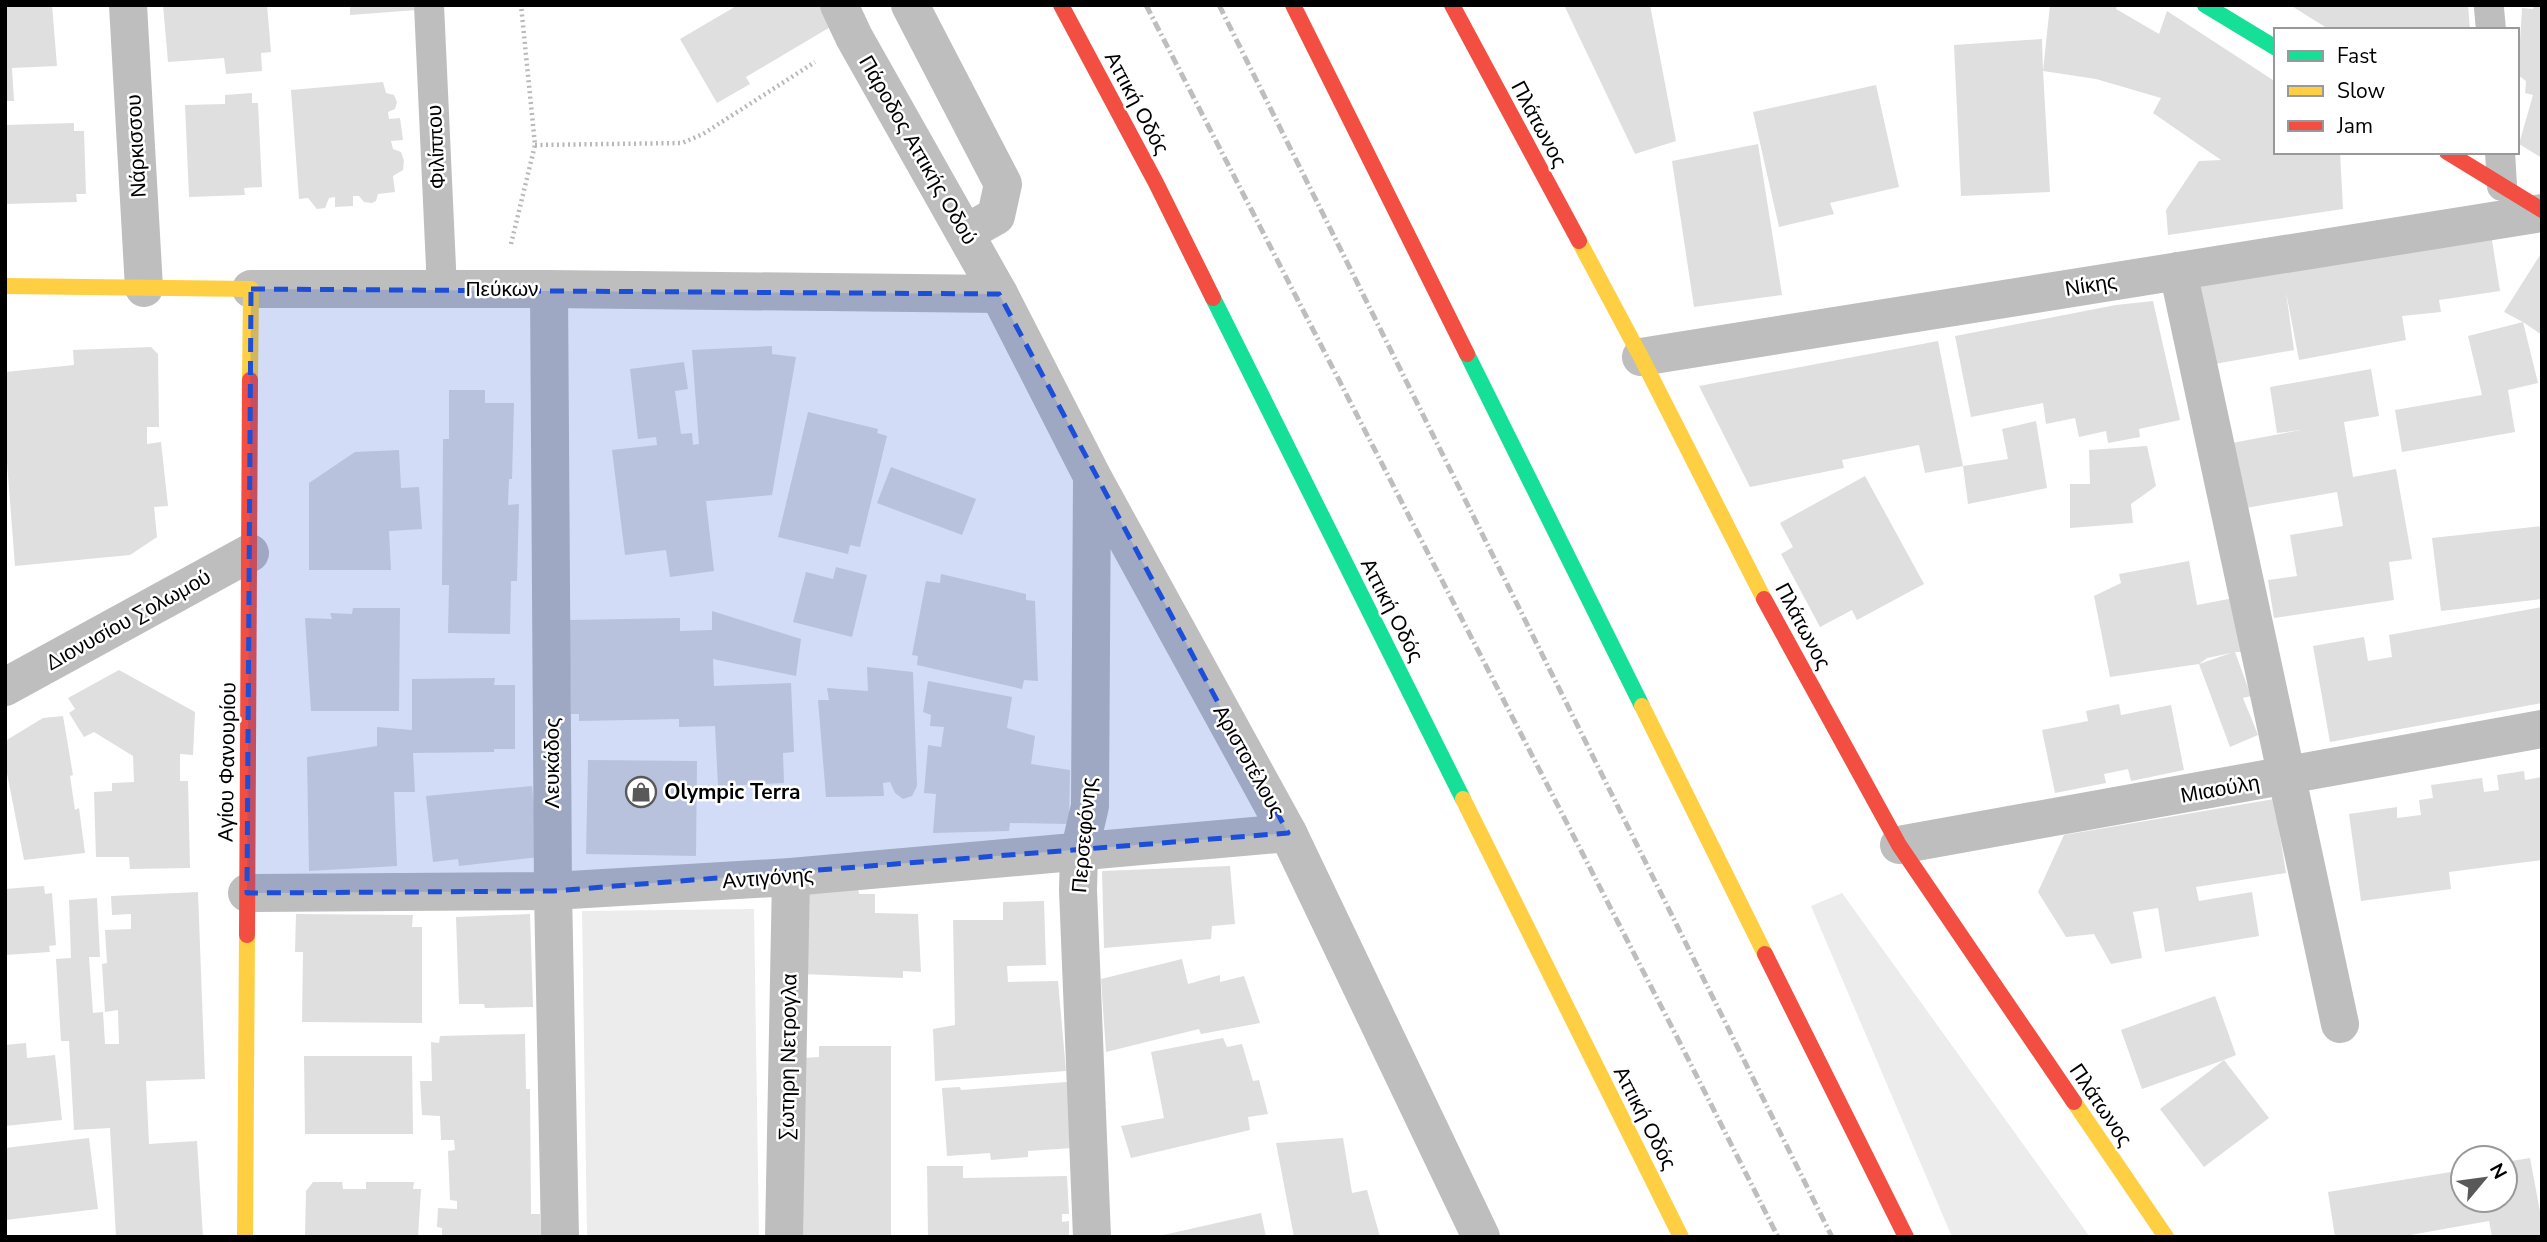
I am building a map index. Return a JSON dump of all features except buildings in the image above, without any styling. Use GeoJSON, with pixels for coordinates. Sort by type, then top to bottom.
{"type":"FeatureCollection","features":[{"type":"Feature","properties":{"kind":"main road","name":"Αττική Οδός"},"geometry":{"type":"LineString","coordinates":[[1061,5],[1162,195],[1681,1237]]}},
{"type":"Feature","properties":{"kind":"main road"},"geometry":{"type":"LineString","coordinates":[[1293,5],[1906,1237]]}},
{"type":"Feature","properties":{"kind":"main road","name":"Πλάτωνος"},"geometry":{"type":"LineString","coordinates":[[1452,5],[1641,357],[1778,626],[1899,845],[2166,1237]]}},
{"type":"Feature","properties":{"kind":"main road"},"geometry":{"type":"LineString","coordinates":[[2205,5],[2274,47]]}},
{"type":"Feature","properties":{"kind":"main road"},"geometry":{"type":"LineString","coordinates":[[2450,154],[2542,211]]}},
{"type":"Feature","properties":{"kind":"main road","name":"Πεύκων"},"geometry":{"type":"LineString","coordinates":[[5,286],[251,289]]}},
{"type":"Feature","properties":{"kind":"main road","name":"Αγίου Φανουρίου"},"geometry":{"type":"LineString","coordinates":[[245,1237],[251,289]]}},
{"type":"Feature","properties":{"kind":"street","name":"Νάρκισσου"},"geometry":{"type":"LineString","coordinates":[[128,5],[144,288]]}},
{"type":"Feature","properties":{"kind":"street"},"geometry":{"type":"LineString","coordinates":[[910,5],[1003,184],[996,216],[965,233]]}},
{"type":"Feature","properties":{"kind":"street","name":"Πάροδος Αττικής Οδού"},"geometry":{"type":"LineString","coordinates":[[846,21],[999,294]]}},
{"type":"Feature","properties":{"kind":"street","name":"Νίκης"},"geometry":{"type":"LineString","coordinates":[[1641,357],[2542,211]]}},
{"type":"Feature","properties":{"kind":"street"},"geometry":{"type":"LineString","coordinates":[[2178,271],[2340,1024]]}},
{"type":"Feature","properties":{"kind":"street","name":"Πεύκων"},"geometry":{"type":"LineString","coordinates":[[251,289],[499,288],[999,294]]}},
{"type":"Feature","properties":{"kind":"street","name":"Λευκάδος"},"geometry":{"type":"LineString","coordinates":[[549,289],[553,891],[560,1237]]}},
{"type":"Feature","properties":{"kind":"street","name":"Αριστοτέλους"},"geometry":{"type":"LineString","coordinates":[[999,294],[1092,476],[1288,833],[1481,1237]]}},
{"type":"Feature","properties":{"kind":"street","name":"Περσεφόνης"},"geometry":{"type":"LineString","coordinates":[[1092,476],[1090,806],[1079,853],[1078,890],[1092,1237]]}},
{"type":"Feature","properties":{"kind":"street","name":"Διονυσίου Σολωμού"},"geometry":{"type":"LineString","coordinates":[[5,687],[250,552]]}},
{"type":"Feature","properties":{"kind":"street","name":"Μιαούλη"},"geometry":{"type":"LineString","coordinates":[[1899,845],[2542,729]]}},
{"type":"Feature","properties":{"kind":"street","name":"Αντιγόνης"},"geometry":{"type":"LineString","coordinates":[[247,893],[553,891],[791,877],[1288,833]]}},
{"type":"Feature","properties":{"kind":"street","name":"Σωτηρη Νετρογλα"},"geometry":{"type":"LineString","coordinates":[[784,1237],[791,877]]}},
{"type":"Feature","properties":{"kind":"lane","name":"Φιλίππου"},"geometry":{"type":"LineString","coordinates":[[429,5],[442,289]]}},
{"type":"Feature","properties":{"kind":"lane"},"geometry":{"type":"LineString","coordinates":[[2500,154],[2502,186]]}},
{"type":"Feature","properties":{"kind":"path"},"geometry":{"type":"LineString","coordinates":[[499,288],[535,145],[521,5]]}},
{"type":"Feature","properties":{"kind":"path"},"geometry":{"type":"LineString","coordinates":[[535,145],[682,143],[703,134],[846,21]]}},
{"type":"Feature","properties":{"kind":"highlighted area"},"geometry":{"type":"Polygon","coordinates":[[[251,289],[999,294],[1288,833],[553,891],[247,893],[251,289]]]}},
{"type":"Feature","properties":{"kind":"shaded area"},"geometry":{"type":"Polygon","coordinates":[[[1842,893],[2090,1237],[1952,1237],[1811,906],[1842,893]]]}},
{"type":"Feature","properties":{"kind":"shaded area"},"geometry":{"type":"Polygon","coordinates":[[[754,909],[759,1237],[587,1237],[582,911],[754,909]]]}},
{"type":"Feature","properties":{"kind":"railway"},"geometry":{"type":"LineString","coordinates":[[1146,5],[1778,1237]]}},
{"type":"Feature","properties":{"kind":"railway"},"geometry":{"type":"LineString","coordinates":[[1219,5],[1832,1237]]}},
{"type":"Feature","properties":{"kind":"traffic: fast"},"geometry":{"type":"LineString","coordinates":[[2205,5],[2274,47]]}},
{"type":"Feature","properties":{"kind":"traffic: fast"},"geometry":{"type":"LineString","coordinates":[[1213,298],[1463,799]]}},
{"type":"Feature","properties":{"kind":"traffic: fast"},"geometry":{"type":"LineString","coordinates":[[1467,354],[1642,706]]}},
{"type":"Feature","properties":{"kind":"traffic: slow"},"geometry":{"type":"LineString","coordinates":[[1579,241],[1764,599]]}},
{"type":"Feature","properties":{"kind":"traffic: slow"},"geometry":{"type":"LineString","coordinates":[[5,286],[251,289],[250,380]]}},
{"type":"Feature","properties":{"kind":"traffic: slow"},"geometry":{"type":"LineString","coordinates":[[1642,706],[1765,954]]}},
{"type":"Feature","properties":{"kind":"traffic: slow"},"geometry":{"type":"LineString","coordinates":[[1463,799],[1681,1237]]}},
{"type":"Feature","properties":{"kind":"traffic: slow"},"geometry":{"type":"LineString","coordinates":[[245,1237],[247,935]]}},
{"type":"Feature","properties":{"kind":"traffic: slow"},"geometry":{"type":"LineString","coordinates":[[2074,1102],[2166,1237]]}},
{"type":"Feature","properties":{"kind":"traffic: jam"},"geometry":{"type":"LineString","coordinates":[[1061,5],[1156,183],[1213,298]]}},
{"type":"Feature","properties":{"kind":"traffic: jam"},"geometry":{"type":"LineString","coordinates":[[1293,5],[1467,354]]}},
{"type":"Feature","properties":{"kind":"traffic: jam"},"geometry":{"type":"LineString","coordinates":[[1452,5],[1579,241]]}},
{"type":"Feature","properties":{"kind":"traffic: jam"},"geometry":{"type":"LineString","coordinates":[[2450,154],[2542,210]]}},
{"type":"Feature","properties":{"kind":"traffic: jam"},"geometry":{"type":"LineString","coordinates":[[247,935],[250,380]]}},
{"type":"Feature","properties":{"kind":"traffic: jam"},"geometry":{"type":"LineString","coordinates":[[1764,599],[1899,845],[2074,1102]]}},
{"type":"Feature","properties":{"kind":"traffic: jam"},"geometry":{"type":"LineString","coordinates":[[1765,954],[1906,1237]]}},
{"type":"Feature","properties":{"kind":"place","name":"Olympic Terra"},"geometry":{"type":"Point","coordinates":[641,792]}}]}
